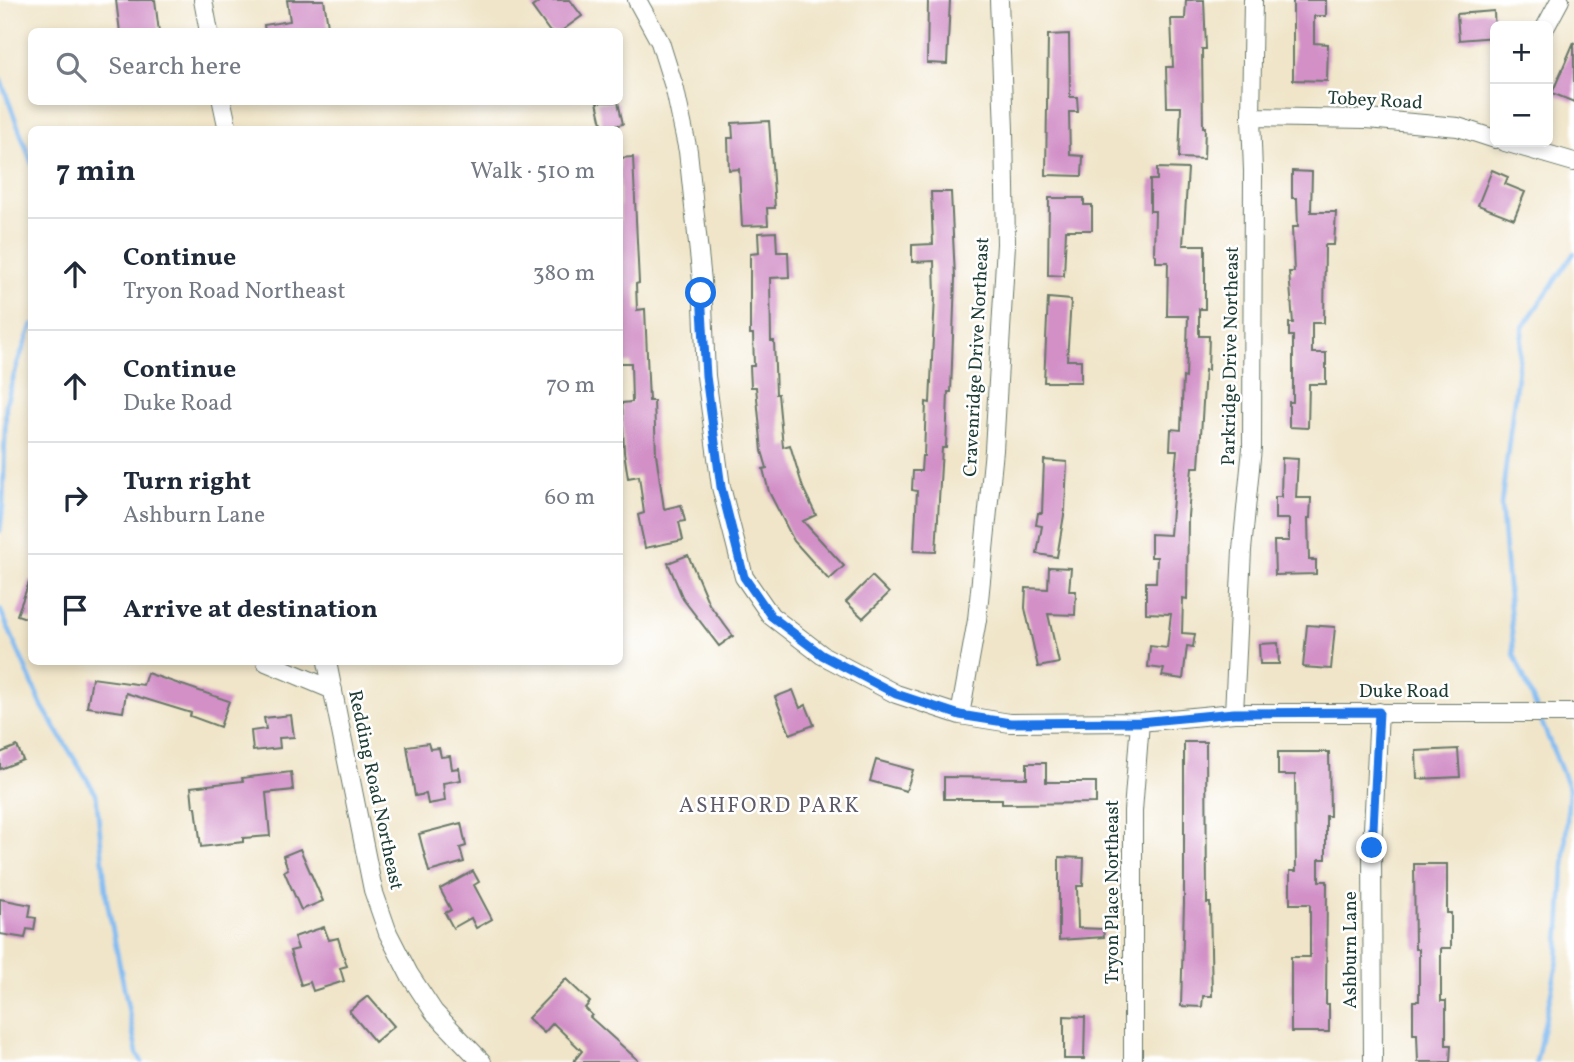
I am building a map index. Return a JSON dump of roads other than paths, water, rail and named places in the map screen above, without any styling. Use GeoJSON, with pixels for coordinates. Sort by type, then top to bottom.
{"type":"FeatureCollection","features":[{"type":"Feature","properties":{"kind":"street"},"geometry":{"type":"LineString","coordinates":[[203,0],[208,28]]}},
{"type":"Feature","properties":{"kind":"street","name":"Duke Road"},"geometry":{"type":"LineString","coordinates":[[637,0],[660,43],[675,90],[688,151],[702,281],[705,363],[710,404],[721,487],[744,577],[771,616],[822,655],[896,694],[960,715],[1010,723],[1140,722],[1234,713],[1574,713]]}},
{"type":"Feature","properties":{"kind":"street","name":"Cravenridge Drive Northeast"},"geometry":{"type":"LineString","coordinates":[[960,715],[977,620],[994,450],[1006,244],[999,0]]}},
{"type":"Feature","properties":{"kind":"street","name":"Parkridge Drive Northeast"},"geometry":{"type":"LineString","coordinates":[[1234,713],[1242,551],[1252,448],[1253,0]]}},
{"type":"Feature","properties":{"kind":"street"},"geometry":{"type":"LineString","coordinates":[[1549,21],[1560,0]]}},
{"type":"Feature","properties":{"kind":"street"},"geometry":{"type":"LineString","coordinates":[[223,105],[227,126]]}},
{"type":"Feature","properties":{"kind":"street","name":"Tobey Road"},"geometry":{"type":"LineString","coordinates":[[1251,117],[1367,119],[1490,132]]}},
{"type":"Feature","properties":{"kind":"street"},"geometry":{"type":"LineString","coordinates":[[1522,147],[1574,162]]}},
{"type":"Feature","properties":{"kind":"street"},"geometry":{"type":"LineString","coordinates":[[273,665],[333,690]]}},
{"type":"Feature","properties":{"kind":"street","name":"Redding Road Northeast"},"geometry":{"type":"LineString","coordinates":[[328,665],[373,890],[388,933],[409,974],[434,1012],[482,1062]]}},
{"type":"Feature","properties":{"kind":"street","name":"Ashburn Lane"},"geometry":{"type":"LineString","coordinates":[[1373,1062],[1372,848],[1379,712]]}},
{"type":"Feature","properties":{"kind":"street","name":"Tryon Place Northeast"},"geometry":{"type":"LineString","coordinates":[[1133,1062],[1133,811],[1140,722]]}},
{"type":"Feature","properties":{"kind":"waterway"},"geometry":{"type":"LineString","coordinates":[[0,78],[28,153]]}},
{"type":"Feature","properties":{"kind":"waterway"},"geometry":{"type":"LineString","coordinates":[[1537,709],[1514,654],[1501,505],[1523,327],[1574,253]]}},
{"type":"Feature","properties":{"kind":"waterway"},"geometry":{"type":"LineString","coordinates":[[0,531],[6,403],[28,336]]}},
{"type":"Feature","properties":{"kind":"waterway"},"geometry":{"type":"LineString","coordinates":[[0,609],[42,706],[96,794],[107,901],[137,1053],[142,1062]]}},
{"type":"Feature","properties":{"kind":"waterway"},"geometry":{"type":"LineString","coordinates":[[1536,1062],[1558,961],[1569,789],[1540,718]]}},
{"type":"Feature","properties":{"kind":"district","name":"ASHFORD PARK"},"geometry":{"type":"Point","coordinates":[770,806]}}]}
